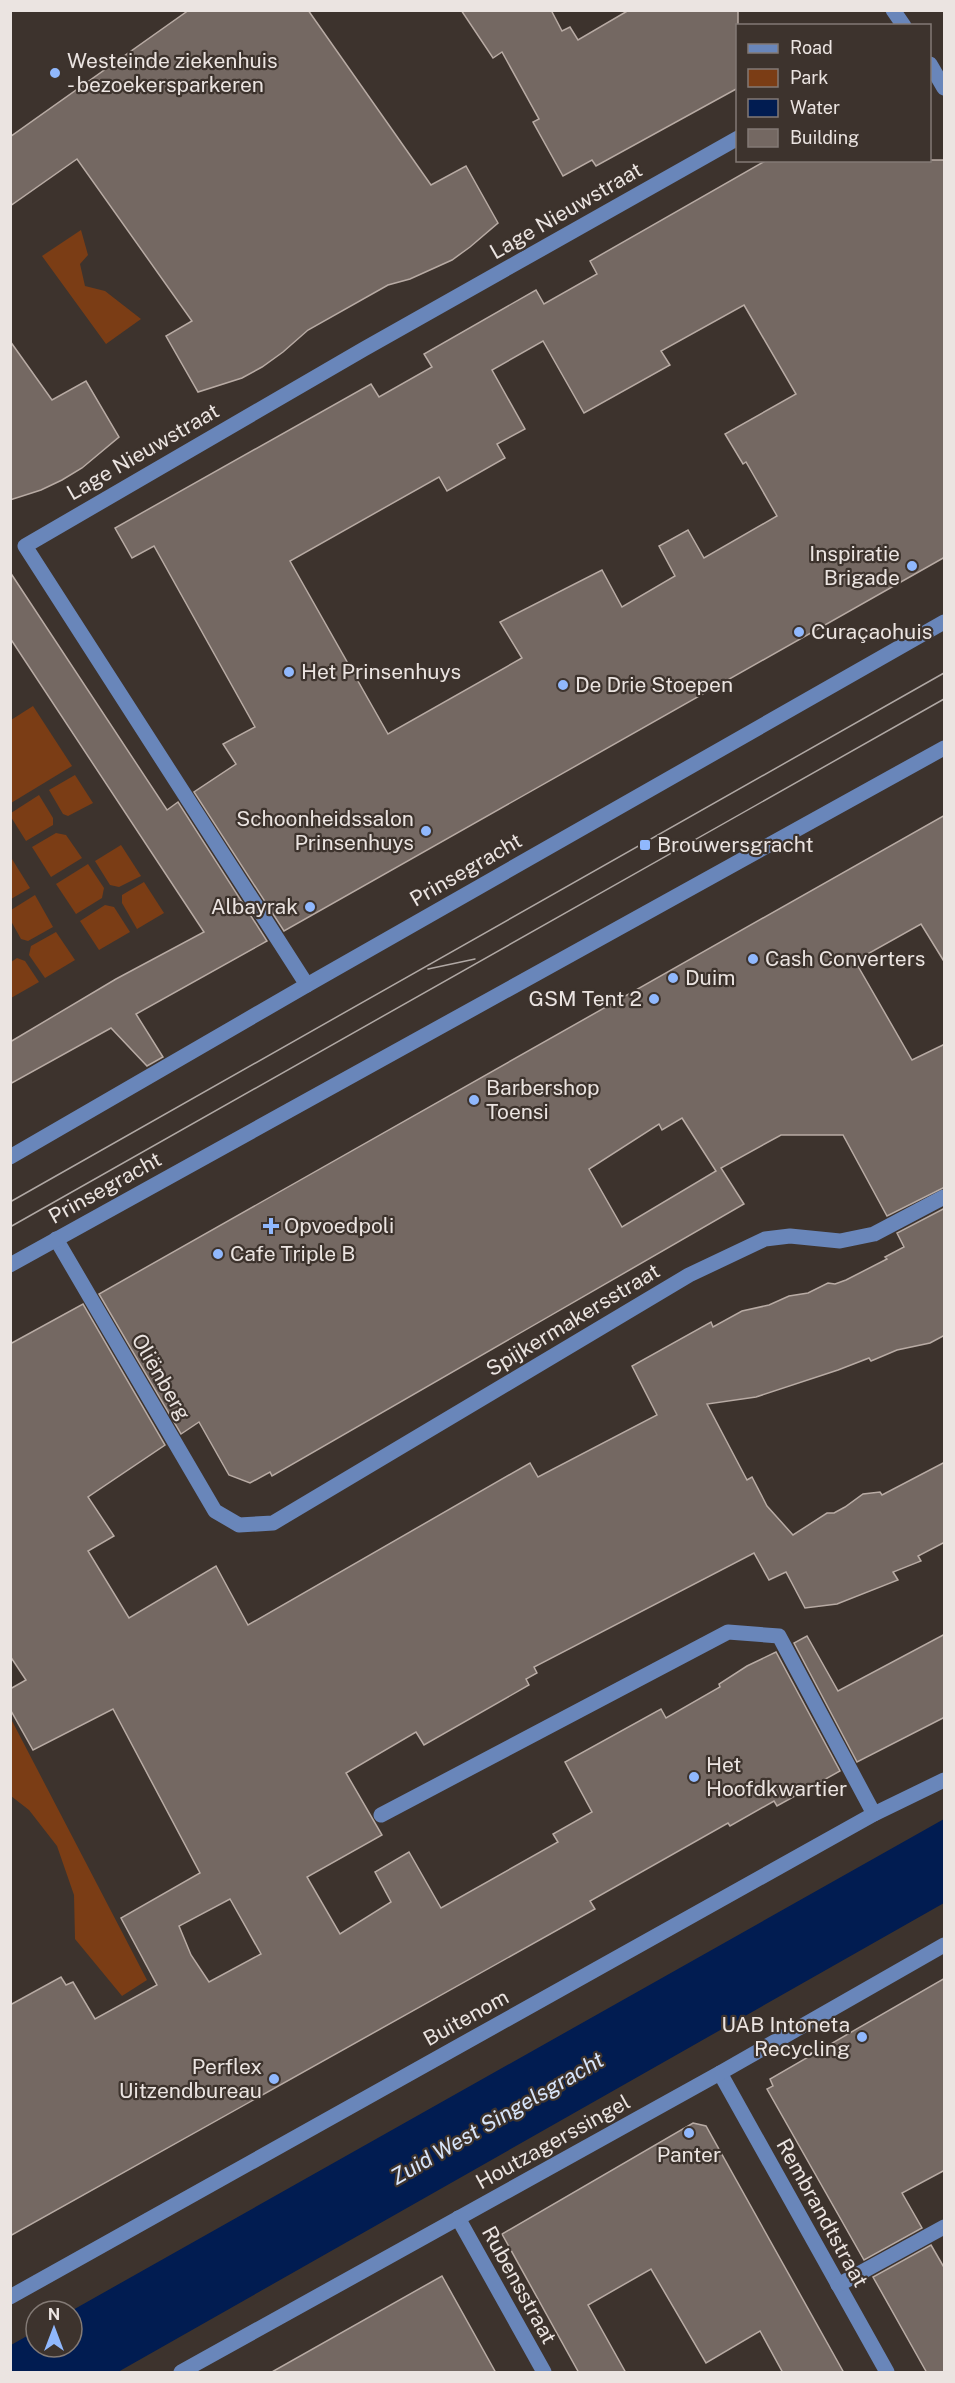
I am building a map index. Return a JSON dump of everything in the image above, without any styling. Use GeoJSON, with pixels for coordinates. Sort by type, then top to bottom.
{"type":"FeatureCollection","features":[{"type":"Feature","properties":{"kind":"street"},"geometry":{"type":"LineString","coordinates":[[893,10],[903,24]]}},
{"type":"Feature","properties":{"kind":"street"},"geometry":{"type":"LineString","coordinates":[[931,66],[945,88]]}},
{"type":"Feature","properties":{"kind":"street","name":"Lage Nieuwstraat"},"geometry":{"type":"LineString","coordinates":[[307,985],[25,546],[364,349],[736,139]]}},
{"type":"Feature","properties":{"kind":"street","name":"Prinsegracht"},"geometry":{"type":"LineString","coordinates":[[10,1157],[945,622]]}},
{"type":"Feature","properties":{"kind":"street","name":"Prinsegracht"},"geometry":{"type":"LineString","coordinates":[[10,1265],[945,748]]}},
{"type":"Feature","properties":{"kind":"street","name":"Spijkermakersstraat"},"geometry":{"type":"LineString","coordinates":[[239,1525],[273,1523],[689,1275],[765,1239],[790,1236],[840,1241],[874,1234],[945,1197]]}},
{"type":"Feature","properties":{"kind":"street","name":"Oliënberg"},"geometry":{"type":"LineString","coordinates":[[56,1239],[215,1511],[239,1525]]}},
{"type":"Feature","properties":{"kind":"street"},"geometry":{"type":"LineString","coordinates":[[381,1815],[728,1632],[779,1636],[874,1814]]}},
{"type":"Feature","properties":{"kind":"street","name":"Buitenom"},"geometry":{"type":"LineString","coordinates":[[10,2297],[874,1814],[945,1780]]}},
{"type":"Feature","properties":{"kind":"street","name":"Houtzagerssingel"},"geometry":{"type":"LineString","coordinates":[[181,2373],[945,1945]]}},
{"type":"Feature","properties":{"kind":"street","name":"Rembrandtstraat"},"geometry":{"type":"LineString","coordinates":[[720,2073],[887,2373]]}},
{"type":"Feature","properties":{"kind":"street","name":"Rubensstraat"},"geometry":{"type":"LineString","coordinates":[[458,2218],[544,2373]]}},
{"type":"Feature","properties":{"kind":"street"},"geometry":{"type":"LineString","coordinates":[[838,2285],[945,2227]]}},
{"type":"Feature","properties":{"kind":"green space"},"geometry":{"type":"Polygon","coordinates":[[[81,230],[88,255],[80,264],[85,286],[105,291],[141,319],[106,344],[42,256],[81,230]]]}},
{"type":"Feature","properties":{"kind":"green space"},"geometry":{"type":"Polygon","coordinates":[[[33,706],[72,766],[11,803],[11,720],[33,706]]]}},
{"type":"Feature","properties":{"kind":"green space"},"geometry":{"type":"Polygon","coordinates":[[[75,775],[93,803],[68,816],[63,814],[49,790],[75,775]]]}},
{"type":"Feature","properties":{"kind":"green space"},"geometry":{"type":"Polygon","coordinates":[[[39,795],[53,818],[53,825],[26,841],[11,817],[11,813],[39,795]]]}},
{"type":"Feature","properties":{"kind":"green space"},"geometry":{"type":"Polygon","coordinates":[[[56,833],[66,835],[82,858],[51,877],[32,847],[56,833]]]}},
{"type":"Feature","properties":{"kind":"green space"},"geometry":{"type":"Polygon","coordinates":[[[121,845],[141,876],[119,887],[110,885],[95,861],[121,845]]]}},
{"type":"Feature","properties":{"kind":"green space"},"geometry":{"type":"Polygon","coordinates":[[[12,859],[30,888],[11,899],[10,860],[12,859]]]}},
{"type":"Feature","properties":{"kind":"green space"},"geometry":{"type":"Polygon","coordinates":[[[88,864],[104,888],[102,898],[76,914],[56,884],[88,864]]]}},
{"type":"Feature","properties":{"kind":"green space"},"geometry":{"type":"Polygon","coordinates":[[[144,882],[164,913],[137,929],[122,903],[122,895],[144,882]]]}},
{"type":"Feature","properties":{"kind":"green space"},"geometry":{"type":"Polygon","coordinates":[[[35,895],[53,927],[28,941],[21,939],[11,921],[11,910],[35,895]]]}},
{"type":"Feature","properties":{"kind":"green space"},"geometry":{"type":"Polygon","coordinates":[[[105,905],[114,907],[130,932],[99,950],[80,921],[105,905]]]}},
{"type":"Feature","properties":{"kind":"green space"},"geometry":{"type":"Polygon","coordinates":[[[56,932],[75,960],[45,978],[29,955],[31,946],[56,932]]]}},
{"type":"Feature","properties":{"kind":"green space"},"geometry":{"type":"Polygon","coordinates":[[[17,958],[25,961],[39,982],[11,998],[11,962],[17,958]]]}},
{"type":"Feature","properties":{"kind":"green space"},"geometry":{"type":"Polygon","coordinates":[[[11,1719],[147,1980],[122,1996],[75,1939],[74,1895],[57,1846],[29,1810],[11,1796],[11,1719]]]}},
{"type":"Feature","properties":{"kind":"water","name":"Zuid West Singelsgracht"},"geometry":{"type":"Polygon","coordinates":[[[944,1819],[944,1903],[118,2372],[11,2372],[11,2345],[24,2338],[24,2359],[84,2359],[84,2304],[944,1819]]]}},
{"type":"Feature","properties":{"kind":"building"},"geometry":{"type":"Polygon","coordinates":[[[189,10],[308,10],[431,185],[466,166],[498,223],[452,260],[410,279],[388,285],[308,330],[283,352],[242,378],[198,392],[166,336],[192,321],[77,159],[10,206],[10,137],[189,10]]]}},
{"type":"Feature","properties":{"kind":"building"},"geometry":{"type":"Polygon","coordinates":[[[461,10],[551,10],[562,31],[570,27],[578,40],[629,10],[738,10],[736,89],[596,166],[592,160],[563,176],[533,122],[539,119],[502,52],[493,58],[461,10]]]}},
{"type":"Feature","properties":{"kind":"building"},"geometry":{"type":"Polygon","coordinates":[[[931,160],[945,160],[945,557],[284,931],[194,792],[236,764],[223,744],[255,727],[154,546],[132,558],[115,528],[371,384],[379,397],[432,367],[424,354],[536,290],[544,304],[597,274],[590,261],[763,162],[931,162],[931,160]],[[744,305],[661,351],[670,365],[584,413],[543,341],[492,370],[525,429],[497,444],[505,458],[447,491],[439,477],[290,561],[388,734],[522,658],[500,622],[602,570],[622,607],[675,576],[659,546],[688,530],[704,558],[777,516],[746,462],[743,464],[725,434],[796,394],[744,305]]]}},
{"type":"Feature","properties":{"kind":"building"},"geometry":{"type":"Polygon","coordinates":[[[10,341],[52,400],[86,381],[119,437],[82,468],[62,480],[10,500],[10,341]]]}},
{"type":"Feature","properties":{"kind":"building"},"geometry":{"type":"Polygon","coordinates":[[[10,572],[167,810],[178,802],[267,941],[136,1014],[163,1057],[147,1066],[111,1028],[10,1084],[10,1042],[116,979],[204,932],[10,638],[10,572]]]}},
{"type":"Feature","properties":{"kind":"building"},"geometry":{"type":"Polygon","coordinates":[[[945,815],[945,963],[921,924],[855,961],[912,1060],[945,1044],[945,1187],[887,1216],[843,1135],[781,1135],[721,1168],[744,1204],[272,1476],[270,1472],[250,1483],[229,1475],[199,1422],[181,1434],[99,1294],[945,815]],[[682,1118],[662,1130],[659,1124],[589,1169],[622,1227],[716,1171],[682,1118]]]}},
{"type":"Feature","properties":{"kind":"building"},"geometry":{"type":"Polygon","coordinates":[[[945,1208],[945,1335],[930,1343],[897,1350],[871,1361],[869,1358],[756,1397],[707,1404],[747,1480],[752,1477],[767,1506],[793,1535],[827,1513],[834,1513],[845,1507],[863,1494],[880,1492],[882,1495],[945,1462],[945,1542],[918,1556],[921,1561],[893,1572],[898,1580],[837,1604],[805,1608],[786,1572],[769,1580],[754,1553],[534,1667],[537,1673],[526,1679],[529,1685],[424,1745],[416,1732],[346,1773],[382,1835],[307,1877],[340,1934],[391,1902],[375,1872],[409,1852],[441,1908],[558,1842],[553,1834],[592,1812],[565,1762],[661,1709],[666,1718],[720,1687],[719,1684],[747,1666],[776,1652],[840,1771],[777,1806],[774,1801],[730,1826],[728,1823],[590,1901],[595,1909],[10,2236],[10,2005],[61,1977],[66,1985],[73,1982],[95,2019],[157,1985],[121,1918],[200,1873],[113,1709],[33,1750],[10,1709],[10,1689],[26,1680],[10,1656],[10,1344],[83,1304],[165,1445],[88,1497],[114,1536],[88,1551],[129,1618],[216,1566],[248,1625],[530,1463],[538,1477],[657,1415],[632,1366],[711,1322],[713,1327],[742,1311],[769,1305],[789,1296],[808,1293],[828,1283],[835,1284],[846,1280],[887,1259],[885,1257],[904,1247],[897,1233],[945,1208]],[[230,1899],[179,1926],[191,1955],[209,1982],[261,1954],[230,1899]]]}},
{"type":"Feature","properties":{"kind":"building"},"geometry":{"type":"Polygon","coordinates":[[[945,1634],[945,1717],[857,1762],[794,1643],[807,1636],[838,1691],[945,1634]]]}},
{"type":"Feature","properties":{"kind":"building"},"geometry":{"type":"Polygon","coordinates":[[[945,1978],[945,2170],[902,2193],[922,2228],[864,2260],[767,2089],[773,2086],[770,2079],[945,1978]]]}},
{"type":"Feature","properties":{"kind":"building"},"geometry":{"type":"Polygon","coordinates":[[[693,2123],[706,2126],[844,2373],[783,2373],[760,2331],[706,2363],[651,2269],[588,2305],[626,2373],[579,2373],[502,2234],[693,2123]]]}},
{"type":"Feature","properties":{"kind":"building"},"geometry":{"type":"Polygon","coordinates":[[[931,2245],[945,2269],[945,2373],[927,2373],[873,2277],[931,2245]]]}},
{"type":"Feature","properties":{"kind":"building"},"geometry":{"type":"Polygon","coordinates":[[[442,2276],[496,2373],[270,2373],[442,2276]]]}},
{"type":"Feature","properties":{"kind":"tram line"},"geometry":{"type":"LineString","coordinates":[[10,1202],[944,673]]}},
{"type":"Feature","properties":{"kind":"tram line"},"geometry":{"type":"LineString","coordinates":[[10,1227],[944,699]]}},
{"type":"Feature","properties":{"kind":"tram line"},"geometry":{"type":"LineString","coordinates":[[428,969],[475,959]]}},
{"type":"Feature","properties":{"kind":"place","name":"Westeinde ziekenhuis - bezoekersparkeren"},"geometry":{"type":"Point","coordinates":[55,73]}},
{"type":"Feature","properties":{"kind":"place","name":"Inspiratie Brigade"},"geometry":{"type":"Point","coordinates":[912,566]}},
{"type":"Feature","properties":{"kind":"place","name":"Curaçaohuis"},"geometry":{"type":"Point","coordinates":[799,632]}},
{"type":"Feature","properties":{"kind":"place","name":"Het Prinsenhuys"},"geometry":{"type":"Point","coordinates":[289,672]}},
{"type":"Feature","properties":{"kind":"place","name":"De Drie Stoepen"},"geometry":{"type":"Point","coordinates":[563,685]}},
{"type":"Feature","properties":{"kind":"place","name":"Schoonheidssalon Prinsenhuys"},"geometry":{"type":"Point","coordinates":[426,831]}},
{"type":"Feature","properties":{"kind":"place","name":"Brouwersgracht"},"geometry":{"type":"Point","coordinates":[645,845]}},
{"type":"Feature","properties":{"kind":"place","name":"Albayrak"},"geometry":{"type":"Point","coordinates":[310,907]}},
{"type":"Feature","properties":{"kind":"place","name":"Cash Converters"},"geometry":{"type":"Point","coordinates":[753,959]}},
{"type":"Feature","properties":{"kind":"place","name":"Duim"},"geometry":{"type":"Point","coordinates":[673,978]}},
{"type":"Feature","properties":{"kind":"place","name":"GSM Tent 2"},"geometry":{"type":"Point","coordinates":[654,999]}},
{"type":"Feature","properties":{"kind":"place","name":"Barbershop Toensi"},"geometry":{"type":"Point","coordinates":[474,1100]}},
{"type":"Feature","properties":{"kind":"place","name":"Opvoedpoli"},"geometry":{"type":"Point","coordinates":[271,1226]}},
{"type":"Feature","properties":{"kind":"place","name":"Cafe Triple B"},"geometry":{"type":"Point","coordinates":[218,1254]}},
{"type":"Feature","properties":{"kind":"place","name":"Het Hoofdkwartier"},"geometry":{"type":"Point","coordinates":[694,1777]}},
{"type":"Feature","properties":{"kind":"place","name":"UAB Intoneta Recycling"},"geometry":{"type":"Point","coordinates":[862,2037]}},
{"type":"Feature","properties":{"kind":"place","name":"Perflex Uitzendbureau"},"geometry":{"type":"Point","coordinates":[274,2079]}},
{"type":"Feature","properties":{"kind":"place","name":"Panter"},"geometry":{"type":"Point","coordinates":[689,2133]}}]}
